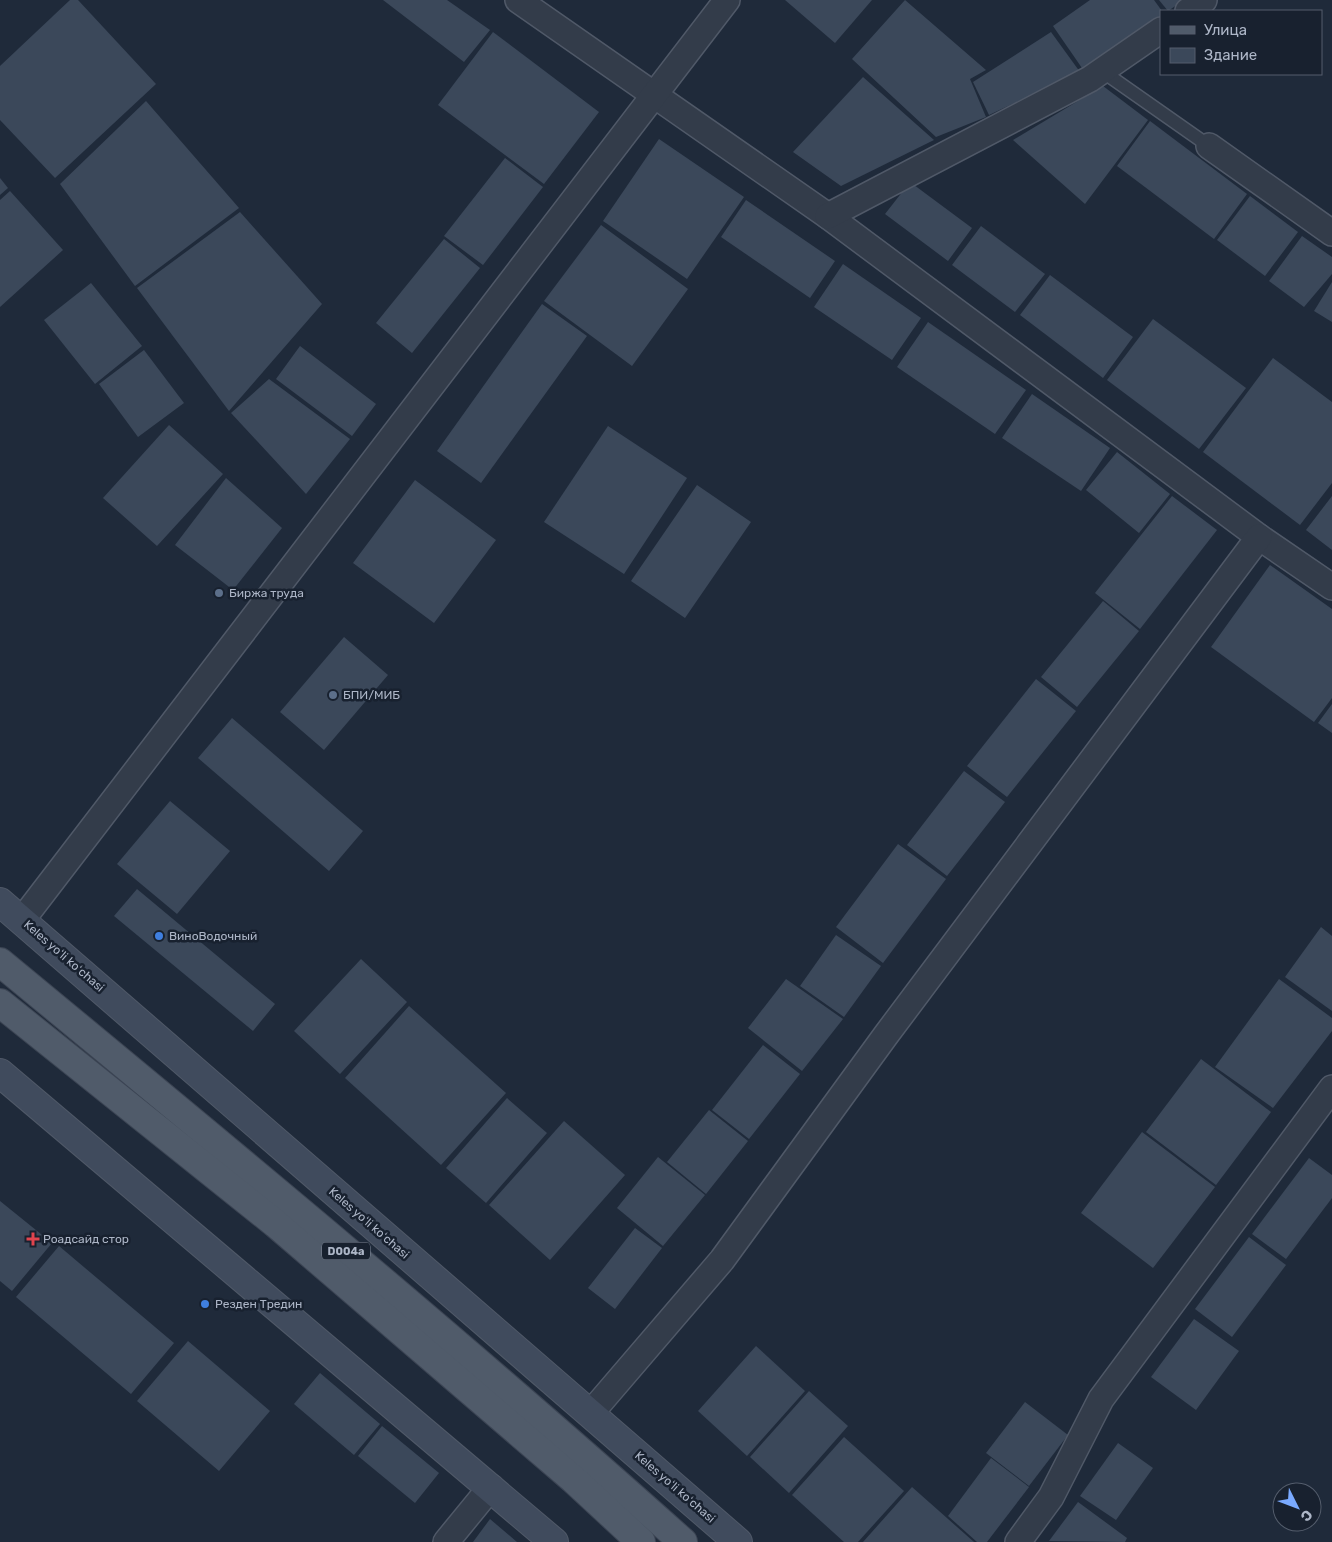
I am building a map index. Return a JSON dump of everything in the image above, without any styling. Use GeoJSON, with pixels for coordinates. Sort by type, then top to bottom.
{"type":"FeatureCollection","features":[{"type":"Feature","properties":{"kind":"main road","name":"Keles yoʻli koʻchasi"},"geometry":{"type":"LineString","coordinates":[[0,902],[738,1542]]}},
{"type":"Feature","properties":{"kind":"main road","name":"D004a"},"geometry":{"type":"LineString","coordinates":[[2,964],[320,1229],[583,1452],[683,1542]]}},
{"type":"Feature","properties":{"kind":"main road","name":"D004a"},"geometry":{"type":"LineString","coordinates":[[0,1003],[276,1224],[573,1479],[641,1542]]}},
{"type":"Feature","properties":{"kind":"main road"},"geometry":{"type":"LineString","coordinates":[[0,1073],[554,1542]]}},
{"type":"Feature","properties":{"kind":"street"},"geometry":{"type":"LineString","coordinates":[[518,0],[828,216],[1259,538],[1332,587]]}},
{"type":"Feature","properties":{"kind":"street"},"geometry":{"type":"LineString","coordinates":[[22,920],[727,0]]}},
{"type":"Feature","properties":{"kind":"street"},"geometry":{"type":"LineString","coordinates":[[1189,10],[1204,0]]}},
{"type":"Feature","properties":{"kind":"street"},"geometry":{"type":"LineString","coordinates":[[828,216],[1090,79],[1160,31]]}},
{"type":"Feature","properties":{"kind":"street"},"geometry":{"type":"LineString","coordinates":[[1209,146],[1332,233]]}},
{"type":"Feature","properties":{"kind":"street"},"geometry":{"type":"LineString","coordinates":[[590,1414],[722,1260],[886,1035],[1259,538]]}},
{"type":"Feature","properties":{"kind":"street"},"geometry":{"type":"LineString","coordinates":[[1018,1542],[1051,1497],[1101,1399],[1332,1088]]}},
{"type":"Feature","properties":{"kind":"street"},"geometry":{"type":"LineString","coordinates":[[446,1542],[491,1487]]}},
{"type":"Feature","properties":{"kind":"lane"},"geometry":{"type":"LineString","coordinates":[[1102,71],[1209,146]]}},
{"type":"Feature","properties":{"kind":"building"},"geometry":{"type":"Polygon","coordinates":[[[70,0],[78,0],[156,84],[55,178],[0,120],[0,66],[70,0]]]}},
{"type":"Feature","properties":{"kind":"building"},"geometry":{"type":"Polygon","coordinates":[[[383,0],[447,0],[490,30],[464,62],[383,0]]]}},
{"type":"Feature","properties":{"kind":"building"},"geometry":{"type":"Polygon","coordinates":[[[785,0],[872,0],[835,43],[785,0]]]}},
{"type":"Feature","properties":{"kind":"building"},"geometry":{"type":"Polygon","coordinates":[[[905,0],[986,70],[970,79],[986,117],[936,137],[852,59],[905,0]]]}},
{"type":"Feature","properties":{"kind":"building"},"geometry":{"type":"Polygon","coordinates":[[[1090,0],[1154,0],[1161,10],[1160,18],[1084,71],[1053,26],[1090,0]]]}},
{"type":"Feature","properties":{"kind":"building"},"geometry":{"type":"Polygon","coordinates":[[[1159,0],[1184,0],[1169,10],[1167,10],[1159,0]]]}},
{"type":"Feature","properties":{"kind":"building"},"geometry":{"type":"Polygon","coordinates":[[[493,32],[599,112],[544,184],[438,105],[493,32]]]}},
{"type":"Feature","properties":{"kind":"building"},"geometry":{"type":"Polygon","coordinates":[[[1051,32],[1080,72],[989,115],[973,82],[1051,32]]]}},
{"type":"Feature","properties":{"kind":"building"},"geometry":{"type":"Polygon","coordinates":[[[863,77],[934,140],[841,186],[793,152],[863,77]]]}},
{"type":"Feature","properties":{"kind":"building"},"geometry":{"type":"Polygon","coordinates":[[[1103,86],[1148,120],[1085,204],[1013,140],[1103,86]]]}},
{"type":"Feature","properties":{"kind":"building"},"geometry":{"type":"Polygon","coordinates":[[[146,101],[239,208],[135,286],[60,184],[146,101]]]}},
{"type":"Feature","properties":{"kind":"building"},"geometry":{"type":"Polygon","coordinates":[[[1150,121],[1247,194],[1214,239],[1117,166],[1150,121]]]}},
{"type":"Feature","properties":{"kind":"building"},"geometry":{"type":"Polygon","coordinates":[[[659,139],[744,197],[687,279],[603,221],[659,139]]]}},
{"type":"Feature","properties":{"kind":"building"},"geometry":{"type":"Polygon","coordinates":[[[505,158],[543,187],[483,265],[444,236],[505,158]]]}},
{"type":"Feature","properties":{"kind":"building"},"geometry":{"type":"Polygon","coordinates":[[[0,178],[8,188],[0,195],[0,178]]]}},
{"type":"Feature","properties":{"kind":"building"},"geometry":{"type":"Polygon","coordinates":[[[910,182],[972,228],[948,261],[885,214],[910,182]]]}},
{"type":"Feature","properties":{"kind":"building"},"geometry":{"type":"Polygon","coordinates":[[[10,191],[63,250],[0,307],[0,200],[10,191]]]}},
{"type":"Feature","properties":{"kind":"building"},"geometry":{"type":"Polygon","coordinates":[[[1250,196],[1298,232],[1265,276],[1217,240],[1250,196]]]}},
{"type":"Feature","properties":{"kind":"building"},"geometry":{"type":"Polygon","coordinates":[[[746,200],[835,261],[810,298],[721,237],[746,200]]]}},
{"type":"Feature","properties":{"kind":"building"},"geometry":{"type":"Polygon","coordinates":[[[240,212],[322,304],[229,411],[137,288],[240,212]]]}},
{"type":"Feature","properties":{"kind":"building"},"geometry":{"type":"Polygon","coordinates":[[[601,225],[688,289],[632,366],[544,301],[601,225]]]}},
{"type":"Feature","properties":{"kind":"building"},"geometry":{"type":"Polygon","coordinates":[[[981,226],[1045,274],[1015,312],[952,265],[981,226]]]}},
{"type":"Feature","properties":{"kind":"building"},"geometry":{"type":"Polygon","coordinates":[[[1302,236],[1332,257],[1332,274],[1304,307],[1269,281],[1302,236]]]}},
{"type":"Feature","properties":{"kind":"building"},"geometry":{"type":"Polygon","coordinates":[[[444,239],[480,268],[412,353],[376,323],[444,239]]]}},
{"type":"Feature","properties":{"kind":"building"},"geometry":{"type":"Polygon","coordinates":[[[843,264],[921,318],[892,360],[814,307],[843,264]]]}},
{"type":"Feature","properties":{"kind":"building"},"geometry":{"type":"Polygon","coordinates":[[[1050,275],[1133,337],[1103,378],[1020,315],[1050,275]]]}},
{"type":"Feature","properties":{"kind":"building"},"geometry":{"type":"Polygon","coordinates":[[[1332,282],[1332,322],[1314,311],[1332,282]]]}},
{"type":"Feature","properties":{"kind":"building"},"geometry":{"type":"Polygon","coordinates":[[[91,283],[142,346],[95,384],[44,320],[91,283]]]}},
{"type":"Feature","properties":{"kind":"building"},"geometry":{"type":"Polygon","coordinates":[[[542,304],[587,336],[481,483],[437,451],[542,304]]]}},
{"type":"Feature","properties":{"kind":"building"},"geometry":{"type":"Polygon","coordinates":[[[1153,319],[1246,388],[1199,449],[1107,380],[1153,319]]]}},
{"type":"Feature","properties":{"kind":"building"},"geometry":{"type":"Polygon","coordinates":[[[928,322],[1026,390],[995,434],[897,367],[928,322]]]}},
{"type":"Feature","properties":{"kind":"building"},"geometry":{"type":"Polygon","coordinates":[[[300,346],[376,404],[352,436],[276,379],[300,346]]]}},
{"type":"Feature","properties":{"kind":"building"},"geometry":{"type":"Polygon","coordinates":[[[144,350],[184,403],[138,437],[99,384],[144,350]]]}},
{"type":"Feature","properties":{"kind":"building"},"geometry":{"type":"Polygon","coordinates":[[[1273,358],[1332,402],[1332,483],[1300,525],[1203,452],[1273,358]]]}},
{"type":"Feature","properties":{"kind":"building"},"geometry":{"type":"Polygon","coordinates":[[[269,379],[350,439],[306,494],[231,413],[269,379]]]}},
{"type":"Feature","properties":{"kind":"building"},"geometry":{"type":"Polygon","coordinates":[[[1032,394],[1110,448],[1081,491],[1002,438],[1032,394]]]}},
{"type":"Feature","properties":{"kind":"building"},"geometry":{"type":"Polygon","coordinates":[[[169,425],[223,474],[157,546],[103,498],[169,425]]]}},
{"type":"Feature","properties":{"kind":"building"},"geometry":{"type":"Polygon","coordinates":[[[608,426],[687,478],[624,574],[544,522],[608,426]]]}},
{"type":"Feature","properties":{"kind":"building"},"geometry":{"type":"Polygon","coordinates":[[[1117,452],[1170,494],[1139,533],[1086,490],[1117,452]]]}},
{"type":"Feature","properties":{"kind":"building"},"geometry":{"type":"Polygon","coordinates":[[[226,478],[282,528],[233,590],[175,545],[226,478]]]}},
{"type":"Feature","properties":{"kind":"building"},"geometry":{"type":"Polygon","coordinates":[[[415,480],[496,540],[434,623],[353,563],[415,480]]]}},
{"type":"Feature","properties":{"kind":"building"},"geometry":{"type":"Polygon","coordinates":[[[697,485],[751,522],[685,618],[631,581],[697,485]]]}},
{"type":"Feature","properties":{"kind":"building"},"geometry":{"type":"Polygon","coordinates":[[[1172,496],[1217,530],[1140,629],[1095,593],[1172,496]]]}},
{"type":"Feature","properties":{"kind":"building"},"geometry":{"type":"Polygon","coordinates":[[[1332,496],[1332,550],[1306,530],[1332,496]]]}},
{"type":"Feature","properties":{"kind":"building"},"geometry":{"type":"Polygon","coordinates":[[[1270,565],[1332,609],[1332,698],[1314,722],[1211,647],[1270,565]]]}},
{"type":"Feature","properties":{"kind":"building"},"geometry":{"type":"Polygon","coordinates":[[[1103,601],[1139,631],[1077,707],[1041,677],[1103,601]]]}},
{"type":"Feature","properties":{"kind":"building"},"geometry":{"type":"Polygon","coordinates":[[[344,637],[388,675],[324,750],[280,712],[344,637]]]}},
{"type":"Feature","properties":{"kind":"building"},"geometry":{"type":"Polygon","coordinates":[[[1036,679],[1076,711],[1007,797],[967,766],[1036,679]]]}},
{"type":"Feature","properties":{"kind":"building"},"geometry":{"type":"Polygon","coordinates":[[[1332,704],[1332,733],[1318,723],[1332,704]]]}},
{"type":"Feature","properties":{"kind":"building"},"geometry":{"type":"Polygon","coordinates":[[[232,718],[363,831],[329,871],[198,758],[232,718]]]}},
{"type":"Feature","properties":{"kind":"building"},"geometry":{"type":"Polygon","coordinates":[[[964,771],[1005,802],[947,876],[907,845],[964,771]]]}},
{"type":"Feature","properties":{"kind":"building"},"geometry":{"type":"Polygon","coordinates":[[[170,801],[230,851],[177,914],[117,864],[170,801]]]}},
{"type":"Feature","properties":{"kind":"building"},"geometry":{"type":"Polygon","coordinates":[[[898,844],[946,879],[883,963],[836,927],[898,844]]]}},
{"type":"Feature","properties":{"kind":"building"},"geometry":{"type":"Polygon","coordinates":[[[137,889],[275,1004],[253,1031],[114,916],[137,889]]]}},
{"type":"Feature","properties":{"kind":"building"},"geometry":{"type":"Polygon","coordinates":[[[1321,927],[1332,936],[1332,1011],[1285,977],[1321,927]]]}},
{"type":"Feature","properties":{"kind":"building"},"geometry":{"type":"Polygon","coordinates":[[[836,935],[881,966],[844,1017],[800,986],[836,935]]]}},
{"type":"Feature","properties":{"kind":"building"},"geometry":{"type":"Polygon","coordinates":[[[361,959],[407,1002],[340,1074],[294,1031],[361,959]]]}},
{"type":"Feature","properties":{"kind":"building"},"geometry":{"type":"Polygon","coordinates":[[[786,979],[843,1019],[802,1071],[748,1028],[786,979]]]}},
{"type":"Feature","properties":{"kind":"building"},"geometry":{"type":"Polygon","coordinates":[[[1279,979],[1332,1018],[1332,1031],[1273,1108],[1215,1067],[1279,979]]]}},
{"type":"Feature","properties":{"kind":"building"},"geometry":{"type":"Polygon","coordinates":[[[409,1006],[506,1093],[441,1165],[345,1078],[409,1006]]]}},
{"type":"Feature","properties":{"kind":"building"},"geometry":{"type":"Polygon","coordinates":[[[763,1045],[800,1074],[749,1139],[712,1110],[763,1045]]]}},
{"type":"Feature","properties":{"kind":"building"},"geometry":{"type":"Polygon","coordinates":[[[1201,1059],[1271,1112],[1216,1185],[1146,1132],[1201,1059]]]}},
{"type":"Feature","properties":{"kind":"building"},"geometry":{"type":"Polygon","coordinates":[[[507,1098],[547,1133],[486,1203],[446,1168],[507,1098]]]}},
{"type":"Feature","properties":{"kind":"building"},"geometry":{"type":"Polygon","coordinates":[[[709,1110],[748,1141],[706,1194],[667,1162],[709,1110]]]}},
{"type":"Feature","properties":{"kind":"building"},"geometry":{"type":"Polygon","coordinates":[[[564,1121],[625,1175],[550,1260],[489,1205],[564,1121]]]}},
{"type":"Feature","properties":{"kind":"building"},"geometry":{"type":"Polygon","coordinates":[[[1142,1132],[1215,1187],[1153,1268],[1081,1213],[1142,1132]]]}},
{"type":"Feature","properties":{"kind":"building"},"geometry":{"type":"Polygon","coordinates":[[[658,1157],[705,1195],[663,1246],[617,1208],[658,1157]]]}},
{"type":"Feature","properties":{"kind":"building"},"geometry":{"type":"Polygon","coordinates":[[[1309,1158],[1332,1175],[1332,1198],[1286,1259],[1252,1234],[1309,1158]]]}},
{"type":"Feature","properties":{"kind":"building"},"geometry":{"type":"Polygon","coordinates":[[[0,1201],[52,1243],[12,1291],[0,1281],[0,1201]]]}},
{"type":"Feature","properties":{"kind":"building"},"geometry":{"type":"Polygon","coordinates":[[[635,1228],[662,1248],[615,1309],[588,1288],[635,1228]]]}},
{"type":"Feature","properties":{"kind":"building"},"geometry":{"type":"Polygon","coordinates":[[[1249,1237],[1286,1265],[1232,1337],[1195,1309],[1249,1237]]]}},
{"type":"Feature","properties":{"kind":"building"},"geometry":{"type":"Polygon","coordinates":[[[59,1246],[174,1343],[131,1394],[16,1297],[59,1246]]]}},
{"type":"Feature","properties":{"kind":"building"},"geometry":{"type":"Polygon","coordinates":[[[1194,1319],[1239,1351],[1196,1410],[1151,1377],[1194,1319]]]}},
{"type":"Feature","properties":{"kind":"building"},"geometry":{"type":"Polygon","coordinates":[[[188,1341],[270,1411],[219,1471],[137,1401],[188,1341]]]}},
{"type":"Feature","properties":{"kind":"building"},"geometry":{"type":"Polygon","coordinates":[[[756,1346],[805,1391],[747,1456],[698,1411],[756,1346]]]}},
{"type":"Feature","properties":{"kind":"building"},"geometry":{"type":"Polygon","coordinates":[[[320,1373],[380,1424],[354,1455],[294,1404],[320,1373]]]}},
{"type":"Feature","properties":{"kind":"building"},"geometry":{"type":"Polygon","coordinates":[[[809,1391],[848,1426],[789,1493],[750,1457],[809,1391]]]}},
{"type":"Feature","properties":{"kind":"building"},"geometry":{"type":"Polygon","coordinates":[[[1025,1402],[1068,1435],[1029,1486],[986,1453],[1025,1402]]]}},
{"type":"Feature","properties":{"kind":"building"},"geometry":{"type":"Polygon","coordinates":[[[382,1426],[439,1473],[415,1503],[358,1456],[382,1426]]]}},
{"type":"Feature","properties":{"kind":"building"},"geometry":{"type":"Polygon","coordinates":[[[844,1437],[904,1491],[858,1542],[844,1542],[792,1495],[844,1437]]]}},
{"type":"Feature","properties":{"kind":"building"},"geometry":{"type":"Polygon","coordinates":[[[1118,1443],[1153,1468],[1116,1520],[1080,1496],[1118,1443]]]}},
{"type":"Feature","properties":{"kind":"building"},"geometry":{"type":"Polygon","coordinates":[[[991,1458],[1029,1487],[987,1542],[977,1542],[948,1516],[991,1458]]]}},
{"type":"Feature","properties":{"kind":"building"},"geometry":{"type":"Polygon","coordinates":[[[912,1487],[974,1542],[863,1542],[912,1487]]]}},
{"type":"Feature","properties":{"kind":"building"},"geometry":{"type":"Polygon","coordinates":[[[1078,1502],[1127,1538],[1125,1542],[1049,1541],[1078,1502]]]}},
{"type":"Feature","properties":{"kind":"building"},"geometry":{"type":"Polygon","coordinates":[[[490,1519],[517,1542],[473,1542],[490,1519]]]}},
{"type":"Feature","properties":{"kind":"place","name":"Биржа труда"},"geometry":{"type":"Point","coordinates":[219,593]}},
{"type":"Feature","properties":{"kind":"place","name":"БПИ/МИБ"},"geometry":{"type":"Point","coordinates":[333,695]}},
{"type":"Feature","properties":{"kind":"place","name":"ВиноВодочный"},"geometry":{"type":"Point","coordinates":[159,936]}},
{"type":"Feature","properties":{"kind":"place","name":"Роадсайд стор"},"geometry":{"type":"Point","coordinates":[33,1239]}},
{"type":"Feature","properties":{"kind":"place","name":"Резден Тредин"},"geometry":{"type":"Point","coordinates":[205,1304]}}]}
